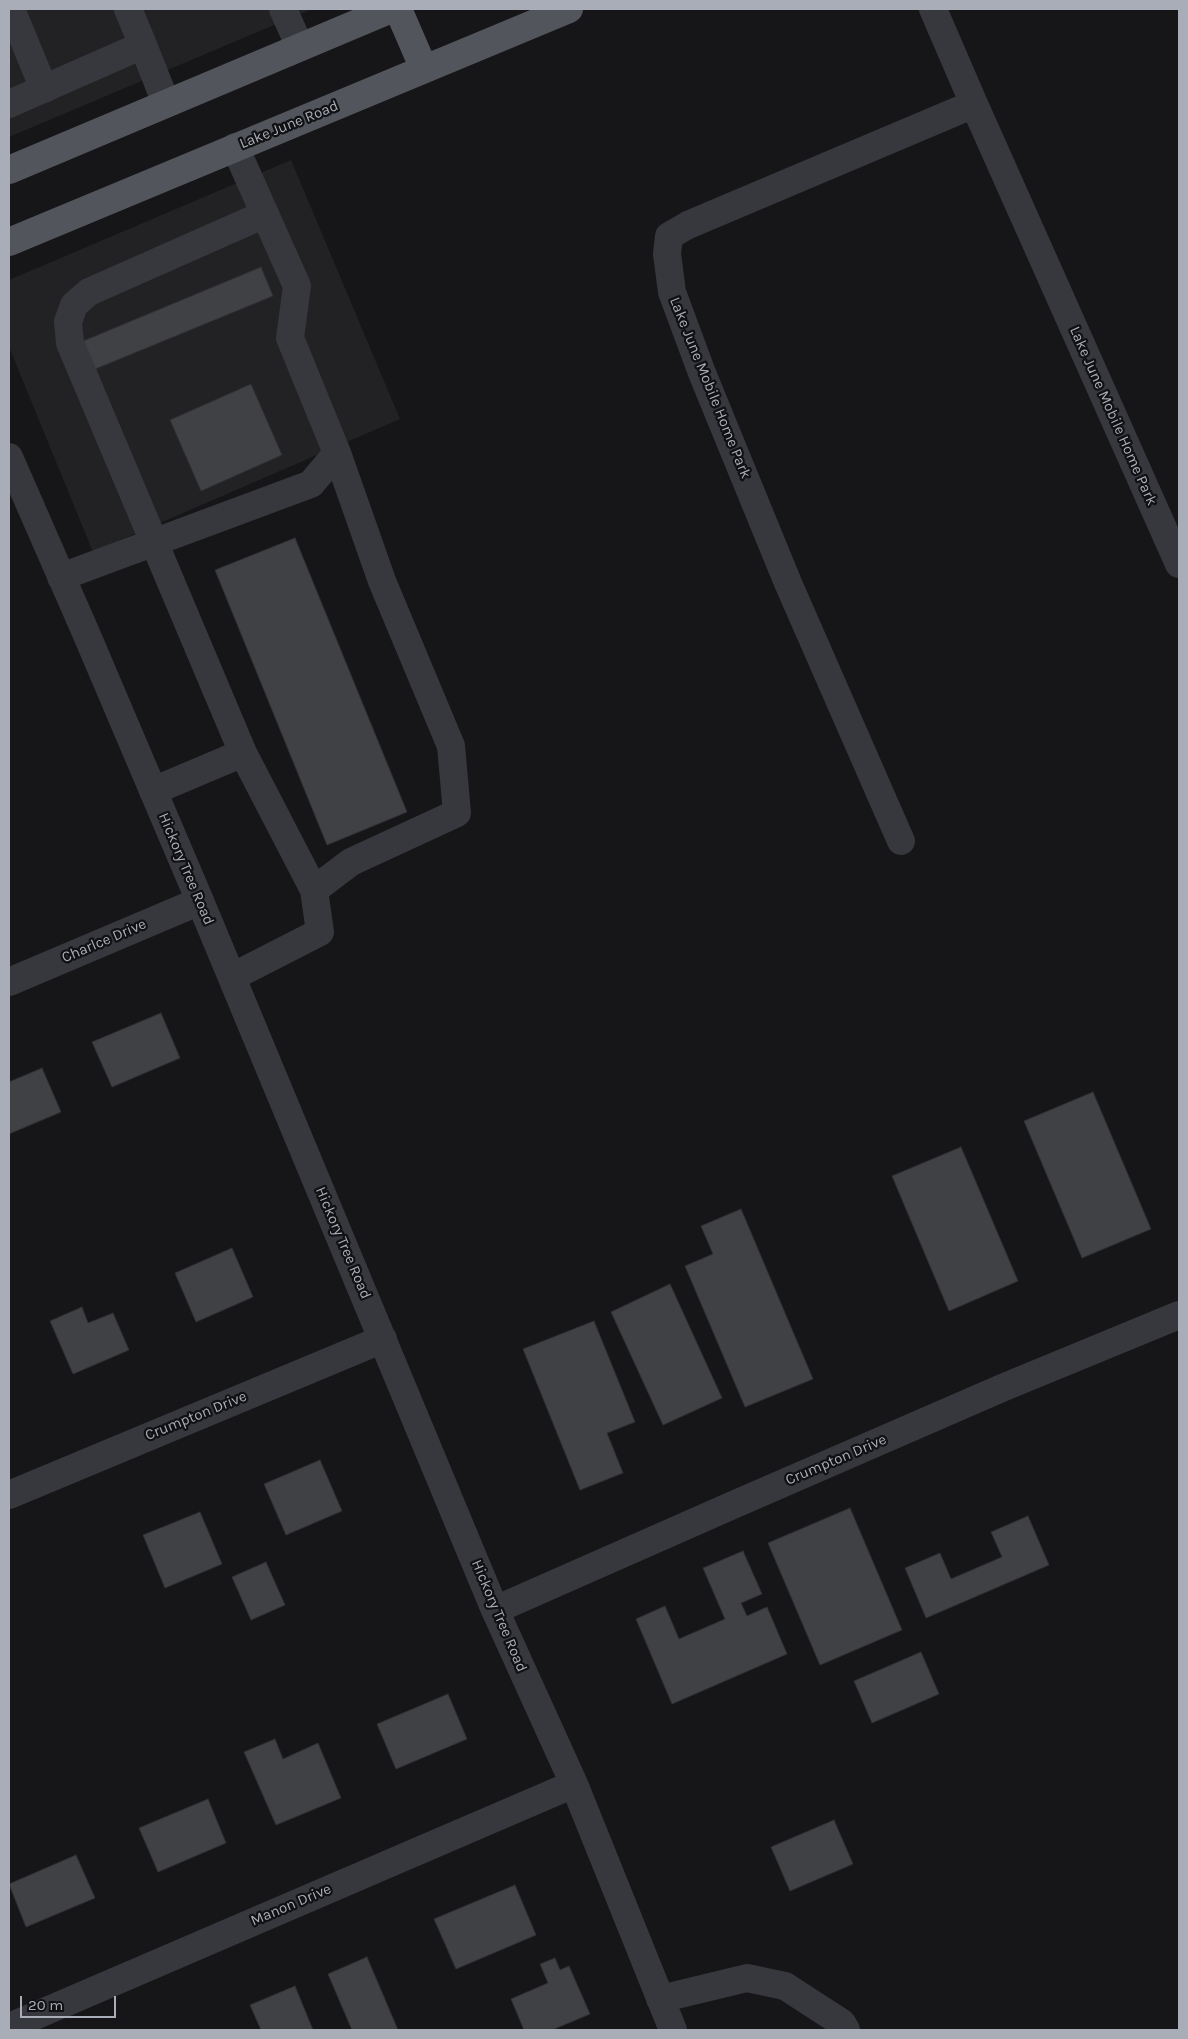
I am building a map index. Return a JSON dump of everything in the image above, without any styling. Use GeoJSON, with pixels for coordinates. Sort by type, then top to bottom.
{"type":"FeatureCollection","features":[{"type":"Feature","properties":{"kind":"main road"},"geometry":{"type":"LineString","coordinates":[[9,170],[166,102],[391,9]]}},
{"type":"Feature","properties":{"kind":"main road"},"geometry":{"type":"LineString","coordinates":[[398,9],[424,69]]}},
{"type":"Feature","properties":{"kind":"main road","name":"Lake June Road"},"geometry":{"type":"LineString","coordinates":[[9,242],[569,9]]}},
{"type":"Feature","properties":{"kind":"street"},"geometry":{"type":"LineString","coordinates":[[11,9],[44,89]]}},
{"type":"Feature","properties":{"kind":"street"},"geometry":{"type":"LineString","coordinates":[[128,9],[166,102]]}},
{"type":"Feature","properties":{"kind":"street"},"geometry":{"type":"LineString","coordinates":[[283,9],[300,47]]}},
{"type":"Feature","properties":{"kind":"street","name":"Lake June Mobile Home Park"},"geometry":{"type":"LineString","coordinates":[[933,9],[1179,564]]}},
{"type":"Feature","properties":{"kind":"street"},"geometry":{"type":"LineString","coordinates":[[9,104],[143,45]]}},
{"type":"Feature","properties":{"kind":"street","name":"Lake June Mobile Home Park"},"geometry":{"type":"LineString","coordinates":[[901,841],[788,583],[702,373],[672,292],[667,254],[669,236],[688,225],[974,104]]}},
{"type":"Feature","properties":{"kind":"street"},"geometry":{"type":"LineString","coordinates":[[235,148],[297,286],[290,338],[337,453],[382,581],[451,746],[457,813],[351,862],[314,890]]}},
{"type":"Feature","properties":{"kind":"street"},"geometry":{"type":"LineString","coordinates":[[232,977],[320,932],[314,890],[243,753],[70,343],[68,322],[74,305],[89,292],[265,214]]}},
{"type":"Feature","properties":{"kind":"street"},"geometry":{"type":"LineString","coordinates":[[61,577],[311,484],[337,453]]}},
{"type":"Feature","properties":{"kind":"street","name":"Hickory Tree Road"},"geometry":{"type":"LineString","coordinates":[[9,457],[200,901],[495,1610],[574,1784],[673,2030]]}},
{"type":"Feature","properties":{"kind":"street"},"geometry":{"type":"LineString","coordinates":[[153,791],[243,753]]}},
{"type":"Feature","properties":{"kind":"street","name":"Charlce Drive"},"geometry":{"type":"LineString","coordinates":[[9,982],[200,901]]}},
{"type":"Feature","properties":{"kind":"street","name":"Crumpton Drive"},"geometry":{"type":"LineString","coordinates":[[495,1610],[733,1504],[984,1396],[1179,1315]]}},
{"type":"Feature","properties":{"kind":"street","name":"Crumpton Drive"},"geometry":{"type":"LineString","coordinates":[[9,1495],[383,1339]]}},
{"type":"Feature","properties":{"kind":"street","name":"Manon Drive"},"geometry":{"type":"LineString","coordinates":[[9,2027],[574,1784]]}},
{"type":"Feature","properties":{"kind":"street"},"geometry":{"type":"LineString","coordinates":[[660,2000],[747,1978],[785,1986],[842,2024],[846,2030]]}},
{"type":"Feature","properties":{"kind":"shaded area"},"geometry":{"type":"Polygon","coordinates":[[[9,9],[312,9],[9,137],[9,9]]]}},
{"type":"Feature","properties":{"kind":"shaded area"},"geometry":{"type":"Polygon","coordinates":[[[291,160],[400,419],[93,552],[9,347],[9,280],[291,160]]]}},
{"type":"Feature","properties":{"kind":"building"},"geometry":{"type":"Polygon","coordinates":[[[261,267],[273,296],[88,372],[76,344],[261,267]]]}},
{"type":"Feature","properties":{"kind":"building"},"geometry":{"type":"Polygon","coordinates":[[[251,384],[282,455],[201,491],[170,420],[251,384]]]}},
{"type":"Feature","properties":{"kind":"building"},"geometry":{"type":"Polygon","coordinates":[[[295,538],[407,812],[327,845],[215,570],[295,538]]]}},
{"type":"Feature","properties":{"kind":"building"},"geometry":{"type":"Polygon","coordinates":[[[161,1013],[180,1058],[112,1087],[92,1042],[161,1013]]]}},
{"type":"Feature","properties":{"kind":"building"},"geometry":{"type":"Polygon","coordinates":[[[42,1068],[61,1112],[9,1134],[9,1082],[42,1068]]]}},
{"type":"Feature","properties":{"kind":"building"},"geometry":{"type":"Polygon","coordinates":[[[1093,1092],[1151,1229],[1082,1258],[1024,1121],[1093,1092]]]}},
{"type":"Feature","properties":{"kind":"building"},"geometry":{"type":"Polygon","coordinates":[[[961,1147],[1018,1281],[949,1311],[892,1176],[961,1147]]]}},
{"type":"Feature","properties":{"kind":"building"},"geometry":{"type":"Polygon","coordinates":[[[741,1209],[813,1379],[745,1407],[685,1266],[713,1254],[701,1226],[741,1209]]]}},
{"type":"Feature","properties":{"kind":"building"},"geometry":{"type":"Polygon","coordinates":[[[232,1248],[253,1297],[196,1322],[175,1273],[232,1248]]]}},
{"type":"Feature","properties":{"kind":"building"},"geometry":{"type":"Polygon","coordinates":[[[670,1284],[722,1398],[663,1425],[611,1312],[670,1284]]]}},
{"type":"Feature","properties":{"kind":"building"},"geometry":{"type":"Polygon","coordinates":[[[82,1307],[88,1323],[113,1313],[129,1350],[73,1374],[50,1321],[82,1307]]]}},
{"type":"Feature","properties":{"kind":"building"},"geometry":{"type":"Polygon","coordinates":[[[594,1321],[635,1422],[607,1433],[623,1473],[580,1490],[523,1349],[594,1321]]]}},
{"type":"Feature","properties":{"kind":"building"},"geometry":{"type":"Polygon","coordinates":[[[320,1460],[342,1511],[286,1535],[264,1484],[320,1460]]]}},
{"type":"Feature","properties":{"kind":"building"},"geometry":{"type":"Polygon","coordinates":[[[850,1508],[902,1630],[820,1665],[768,1543],[850,1508]]]}},
{"type":"Feature","properties":{"kind":"building"},"geometry":{"type":"Polygon","coordinates":[[[200,1512],[222,1564],[165,1588],[143,1535],[200,1512]]]}},
{"type":"Feature","properties":{"kind":"building"},"geometry":{"type":"Polygon","coordinates":[[[1028,1516],[1049,1565],[926,1618],[905,1568],[940,1553],[951,1579],[1002,1557],[991,1532],[1028,1516]]]}},
{"type":"Feature","properties":{"kind":"building"},"geometry":{"type":"Polygon","coordinates":[[[743,1551],[762,1594],[741,1603],[747,1616],[767,1607],[787,1654],[672,1704],[636,1619],[665,1606],[679,1639],[725,1619],[703,1568],[743,1551]]]}},
{"type":"Feature","properties":{"kind":"building"},"geometry":{"type":"Polygon","coordinates":[[[266,1562],[285,1605],[251,1620],[232,1577],[266,1562]]]}},
{"type":"Feature","properties":{"kind":"building"},"geometry":{"type":"Polygon","coordinates":[[[921,1652],[939,1694],[872,1723],[854,1681],[921,1652]]]}},
{"type":"Feature","properties":{"kind":"building"},"geometry":{"type":"Polygon","coordinates":[[[448,1694],[467,1739],[396,1769],[377,1724],[448,1694]]]}},
{"type":"Feature","properties":{"kind":"building"},"geometry":{"type":"Polygon","coordinates":[[[275,1739],[283,1759],[318,1743],[341,1798],[276,1825],[244,1752],[275,1739]]]}},
{"type":"Feature","properties":{"kind":"building"},"geometry":{"type":"Polygon","coordinates":[[[208,1799],[226,1843],[158,1872],[139,1828],[208,1799]]]}},
{"type":"Feature","properties":{"kind":"building"},"geometry":{"type":"Polygon","coordinates":[[[834,1820],[853,1864],[790,1891],[771,1847],[834,1820]]]}},
{"type":"Feature","properties":{"kind":"building"},"geometry":{"type":"Polygon","coordinates":[[[76,1855],[95,1898],[26,1927],[9,1884],[76,1855]]]}},
{"type":"Feature","properties":{"kind":"building"},"geometry":{"type":"Polygon","coordinates":[[[515,1885],[536,1935],[456,1969],[434,1919],[515,1885]]]}},
{"type":"Feature","properties":{"kind":"building"},"geometry":{"type":"Polygon","coordinates":[[[367,1957],[398,2030],[352,2030],[328,1974],[367,1957]]]}},
{"type":"Feature","properties":{"kind":"building"},"geometry":{"type":"Polygon","coordinates":[[[555,1958],[560,1970],[569,1966],[590,2014],[552,2030],[524,2030],[511,1999],[548,1983],[540,1964],[555,1958]]]}},
{"type":"Feature","properties":{"kind":"building"},"geometry":{"type":"Polygon","coordinates":[[[295,1986],[313,2030],[261,2030],[250,2005],[295,1986]]]}}]}
